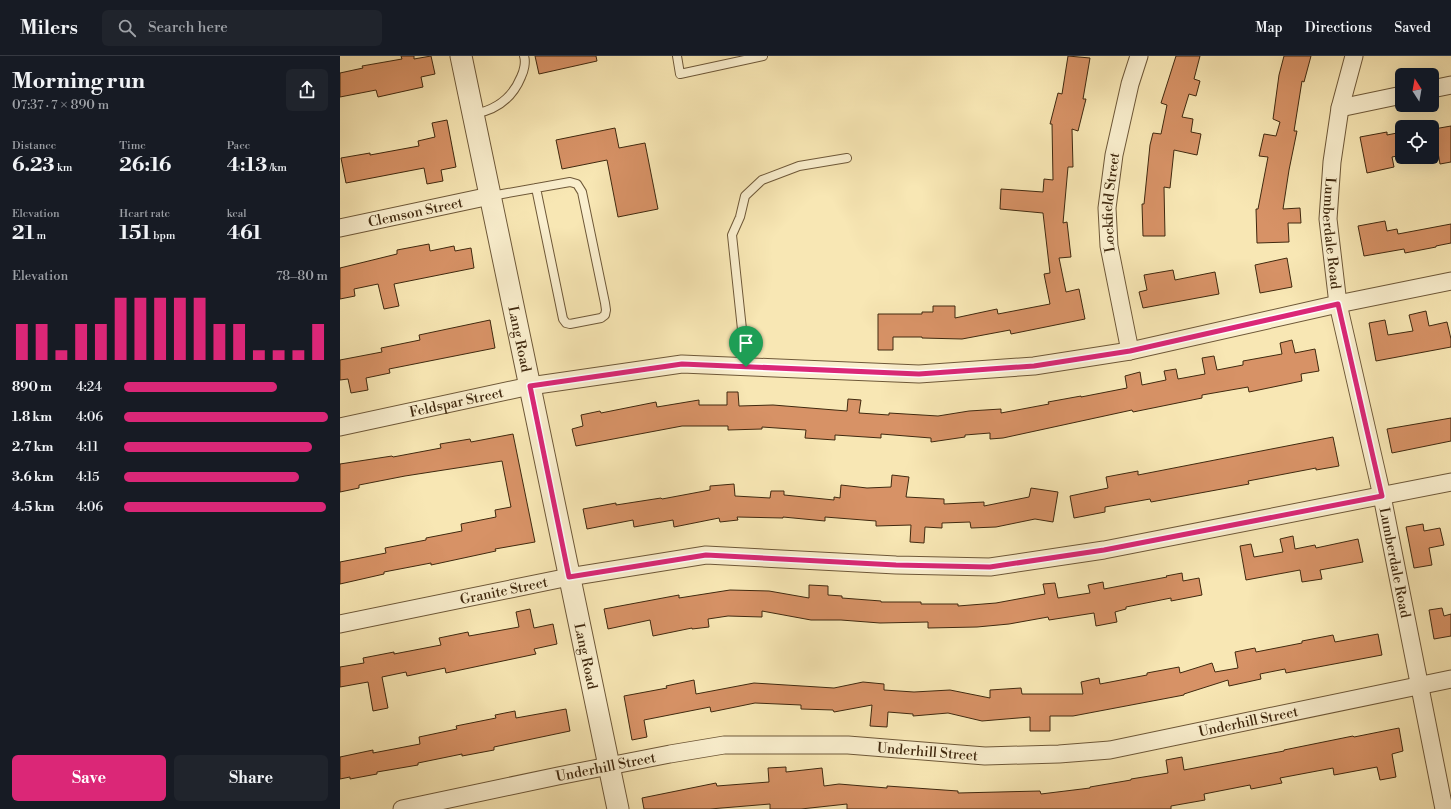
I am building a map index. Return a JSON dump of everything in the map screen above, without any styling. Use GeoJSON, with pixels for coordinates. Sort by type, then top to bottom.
{"type":"FeatureCollection","features":[{"type":"Feature","properties":{"kind":"street","name":"Lang Road"},"geometry":{"type":"LineString","coordinates":[[461,56],[618,809]]}},
{"type":"Feature","properties":{"kind":"street","name":"Lockfield Street"},"geometry":{"type":"LineString","coordinates":[[1130,351],[1109,246],[1107,208],[1114,155],[1130,84],[1139,56]]}},
{"type":"Feature","properties":{"kind":"street","name":"Lumberdale Road"},"geometry":{"type":"LineString","coordinates":[[1354,56],[1340,108],[1332,162],[1328,219],[1338,304],[1382,496],[1444,809]]}},
{"type":"Feature","properties":{"kind":"street"},"geometry":{"type":"LineString","coordinates":[[1439,88],[1451,85]]}},
{"type":"Feature","properties":{"kind":"street"},"geometry":{"type":"LineString","coordinates":[[1340,108],[1395,97]]}},
{"type":"Feature","properties":{"kind":"street","name":"Clemson Street"},"geometry":{"type":"LineString","coordinates":[[340,228],[490,196]]}},
{"type":"Feature","properties":{"kind":"street","name":"Feldspar Street"},"geometry":{"type":"LineString","coordinates":[[340,427],[530,386],[682,364],[919,374],[1034,366],[1130,351],[1338,304],[1451,281]]}},
{"type":"Feature","properties":{"kind":"street","name":"Granite Street"},"geometry":{"type":"LineString","coordinates":[[340,624],[569,577],[706,555],[896,565],[990,567],[1104,550],[1451,482]]}},
{"type":"Feature","properties":{"kind":"street","name":"Underhill Street"},"geometry":{"type":"LineString","coordinates":[[402,809],[608,766],[724,746],[848,745],[985,756],[1059,754],[1110,750],[1451,679]]}},
{"type":"Feature","properties":{"kind":"lane"},"geometry":{"type":"LineString","coordinates":[[473,114],[486,112],[493,109],[510,97],[518,86],[523,73],[525,60],[524,56]]}},
{"type":"Feature","properties":{"kind":"lane"},"geometry":{"type":"LineString","coordinates":[[677,56],[680,74],[763,56]]}},
{"type":"Feature","properties":{"kind":"lane"},"geometry":{"type":"LineString","coordinates":[[746,367],[732,236],[740,217],[745,196],[762,180],[799,166],[847,158]]}},
{"type":"Feature","properties":{"kind":"lane"},"geometry":{"type":"LineString","coordinates":[[490,196],[570,182],[577,184],[580,188],[606,310],[605,315],[601,318],[570,324],[566,323],[563,319],[536,188]]}},
{"type":"Feature","properties":{"kind":"building"},"geometry":{"type":"Polygon","coordinates":[[[401,56],[414,56],[414,59],[431,56],[435,74],[421,77],[423,87],[378,97],[376,90],[340,97],[340,73],[363,68],[362,66],[402,59],[401,56]]]}},
{"type":"Feature","properties":{"kind":"building"},"geometry":{"type":"Polygon","coordinates":[[[535,56],[596,56],[597,61],[539,74],[535,56]]]}},
{"type":"Feature","properties":{"kind":"building"},"geometry":{"type":"Polygon","coordinates":[[[1068,56],[1090,58],[1083,99],[1086,99],[1078,131],[1072,129],[1073,167],[1068,167],[1063,223],[1067,222],[1071,257],[1059,258],[1066,292],[1079,289],[1085,319],[1011,334],[1010,330],[962,339],[893,337],[893,350],[878,350],[878,314],[922,314],[922,312],[933,312],[933,306],[955,306],[955,318],[997,309],[998,314],[1050,304],[1044,274],[1050,273],[1043,213],[1000,209],[1001,189],[1043,192],[1044,179],[1053,180],[1052,124],[1050,124],[1058,93],[1062,94],[1068,56]]]}},
{"type":"Feature","properties":{"kind":"building"},"geometry":{"type":"Polygon","coordinates":[[[1176,56],[1200,56],[1194,79],[1200,81],[1196,96],[1189,94],[1182,117],[1193,119],[1191,132],[1201,134],[1197,155],[1174,150],[1170,188],[1164,187],[1165,236],[1143,236],[1142,204],[1144,204],[1150,145],[1153,133],[1161,134],[1167,105],[1161,103],[1176,56]]]}},
{"type":"Feature","properties":{"kind":"building"},"geometry":{"type":"Polygon","coordinates":[[[1284,56],[1311,56],[1304,82],[1302,81],[1294,131],[1297,131],[1283,209],[1300,208],[1301,223],[1288,223],[1289,242],[1257,243],[1256,209],[1258,209],[1268,157],[1259,156],[1264,134],[1276,136],[1280,122],[1273,119],[1279,75],[1284,56]]]}},
{"type":"Feature","properties":{"kind":"building"},"geometry":{"type":"Polygon","coordinates":[[[447,120],[456,167],[441,170],[443,181],[427,184],[424,168],[346,183],[341,158],[370,153],[370,155],[419,146],[418,141],[435,137],[432,123],[447,120]]]}},
{"type":"Feature","properties":{"kind":"building"},"geometry":{"type":"Polygon","coordinates":[[[1451,126],[1451,162],[1440,164],[1439,128],[1451,126]]]}},
{"type":"Feature","properties":{"kind":"building"},"geometry":{"type":"Polygon","coordinates":[[[615,128],[619,148],[645,143],[658,209],[618,217],[607,160],[562,169],[556,140],[615,128]]]}},
{"type":"Feature","properties":{"kind":"building"},"geometry":{"type":"Polygon","coordinates":[[[1387,132],[1387,135],[1395,133],[1395,156],[1392,157],[1394,167],[1367,173],[1360,137],[1387,132]]]}},
{"type":"Feature","properties":{"kind":"building"},"geometry":{"type":"Polygon","coordinates":[[[1385,221],[1387,231],[1397,229],[1398,234],[1451,224],[1451,243],[1405,253],[1404,249],[1364,256],[1358,226],[1385,221]]]}},
{"type":"Feature","properties":{"kind":"building"},"geometry":{"type":"Polygon","coordinates":[[[429,244],[430,251],[454,246],[455,251],[471,248],[474,268],[394,284],[399,306],[384,309],[378,284],[354,289],[355,296],[340,299],[340,268],[397,254],[397,250],[429,244]]]}},
{"type":"Feature","properties":{"kind":"building"},"geometry":{"type":"Polygon","coordinates":[[[1287,258],[1292,287],[1260,293],[1255,265],[1287,258]]]}},
{"type":"Feature","properties":{"kind":"building"},"geometry":{"type":"Polygon","coordinates":[[[1173,270],[1175,280],[1215,272],[1219,294],[1143,308],[1139,292],[1147,290],[1144,275],[1173,270]]]}},
{"type":"Feature","properties":{"kind":"building"},"geometry":{"type":"Polygon","coordinates":[[[1426,311],[1429,326],[1447,322],[1451,339],[1451,347],[1376,361],[1369,323],[1385,320],[1388,335],[1413,331],[1409,315],[1426,311]]]}},
{"type":"Feature","properties":{"kind":"building"},"geometry":{"type":"Polygon","coordinates":[[[490,320],[495,348],[389,369],[390,373],[366,378],[368,390],[351,393],[348,379],[340,380],[340,360],[382,352],[381,348],[420,340],[419,335],[490,320]]]}},
{"type":"Feature","properties":{"kind":"building"},"geometry":{"type":"Polygon","coordinates":[[[1292,340],[1295,353],[1315,349],[1319,371],[1301,374],[1302,381],[1249,392],[1248,387],[1202,395],[1202,398],[1133,412],[1132,410],[1003,438],[990,439],[990,433],[965,435],[965,437],[931,442],[931,438],[881,434],[881,438],[835,435],[835,440],[805,438],[806,430],[762,427],[762,429],[728,430],[728,426],[682,426],[576,446],[572,429],[583,426],[581,415],[600,411],[601,413],[656,402],[657,407],[699,400],[699,405],[727,405],[727,392],[738,392],[739,406],[773,405],[847,411],[848,399],[861,400],[859,413],[938,416],[969,411],[1001,409],[1001,413],[1049,404],[1048,402],[1127,388],[1125,376],[1140,372],[1142,385],[1166,380],[1164,371],[1176,369],[1178,379],[1205,374],[1202,358],[1214,356],[1217,370],[1243,365],[1243,361],[1282,354],[1280,343],[1292,340]]]}},
{"type":"Feature","properties":{"kind":"building"},"geometry":{"type":"Polygon","coordinates":[[[1451,418],[1451,441],[1392,453],[1387,429],[1451,418]]]}},
{"type":"Feature","properties":{"kind":"building"},"geometry":{"type":"Polygon","coordinates":[[[513,434],[535,542],[495,549],[496,551],[431,565],[431,563],[384,572],[384,574],[340,584],[340,562],[386,553],[385,548],[462,531],[461,524],[496,517],[495,510],[511,507],[502,461],[405,476],[359,485],[359,488],[340,492],[340,464],[393,457],[441,448],[440,444],[470,439],[471,442],[513,434]]]}},
{"type":"Feature","properties":{"kind":"building"},"geometry":{"type":"Polygon","coordinates":[[[1333,437],[1339,466],[1316,470],[1316,468],[1248,481],[1249,484],[1151,502],[1150,499],[1105,507],[1105,512],[1074,518],[1070,496],[1108,488],[1106,477],[1138,471],[1138,475],[1333,437]]]}},
{"type":"Feature","properties":{"kind":"building"},"geometry":{"type":"Polygon","coordinates":[[[892,475],[909,477],[906,497],[944,499],[944,504],[984,502],[984,506],[1029,497],[1031,488],[1058,492],[1053,522],[1035,519],[996,527],[971,528],[970,522],[942,523],[942,528],[925,527],[924,543],[910,542],[911,525],[876,526],[876,521],[825,517],[825,521],[783,517],[737,517],[738,520],[720,522],[719,518],[674,527],[673,520],[634,527],[633,520],[587,529],[583,509],[616,503],[616,505],[662,499],[710,490],[710,486],[734,484],[735,496],[770,498],[771,491],[784,491],[784,495],[834,500],[834,497],[840,498],[841,485],[867,488],[891,487],[892,475]]]}},
{"type":"Feature","properties":{"kind":"building"},"geometry":{"type":"Polygon","coordinates":[[[1423,524],[1424,531],[1440,528],[1444,545],[1429,548],[1432,565],[1414,568],[1406,527],[1423,524]]]}},
{"type":"Feature","properties":{"kind":"building"},"geometry":{"type":"Polygon","coordinates":[[[1293,536],[1295,549],[1315,545],[1316,548],[1358,539],[1363,562],[1320,570],[1322,579],[1302,582],[1300,570],[1246,580],[1240,546],[1251,544],[1254,557],[1283,552],[1280,539],[1293,536]]]}},
{"type":"Feature","properties":{"kind":"building"},"geometry":{"type":"Polygon","coordinates":[[[1182,573],[1183,581],[1199,578],[1202,595],[1171,601],[1171,598],[1126,607],[1126,609],[1115,612],[1117,622],[1096,626],[1094,613],[1049,620],[1048,617],[1009,624],[977,627],[928,628],[928,622],[880,623],[841,620],[811,620],[762,611],[762,617],[728,616],[708,619],[709,627],[692,628],[653,636],[650,620],[608,629],[604,609],[679,595],[679,598],[730,590],[769,591],[809,598],[809,585],[828,586],[828,595],[842,596],[842,598],[881,602],[958,604],[958,606],[996,603],[1045,594],[1043,584],[1055,583],[1058,598],[1090,593],[1088,585],[1103,582],[1104,589],[1182,573]]]}},
{"type":"Feature","properties":{"kind":"building"},"geometry":{"type":"Polygon","coordinates":[[[1442,608],[1444,616],[1451,614],[1451,636],[1434,639],[1429,610],[1442,608]]]}},
{"type":"Feature","properties":{"kind":"building"},"geometry":{"type":"Polygon","coordinates":[[[530,609],[534,628],[553,624],[557,644],[534,649],[536,654],[446,673],[445,668],[407,676],[406,672],[382,677],[388,708],[373,711],[368,682],[340,687],[340,667],[364,663],[363,658],[441,645],[439,638],[468,632],[469,636],[519,627],[516,612],[530,609]]]}},
{"type":"Feature","properties":{"kind":"building"},"geometry":{"type":"Polygon","coordinates":[[[1378,634],[1382,655],[1286,673],[1285,669],[1260,674],[1261,679],[1229,686],[1228,680],[1184,695],[1073,716],[1050,716],[1050,731],[1030,731],[1030,717],[982,721],[948,713],[913,716],[913,714],[888,712],[887,727],[870,726],[872,705],[834,712],[833,710],[801,709],[801,705],[755,703],[711,712],[710,707],[644,720],[647,737],[632,740],[624,696],[667,688],[666,686],[694,680],[696,694],[754,683],[834,688],[863,682],[884,684],[884,690],[914,692],[950,690],[990,698],[990,690],[1021,688],[1022,694],[1083,694],[1081,682],[1099,678],[1100,684],[1179,667],[1180,673],[1212,663],[1215,672],[1238,668],[1235,652],[1255,648],[1256,652],[1333,635],[1335,642],[1378,634]]]}},
{"type":"Feature","properties":{"kind":"building"},"geometry":{"type":"Polygon","coordinates":[[[566,709],[570,731],[494,747],[494,750],[462,756],[462,754],[418,763],[418,765],[377,772],[377,774],[350,779],[350,777],[340,779],[340,757],[373,750],[373,753],[420,744],[419,737],[457,729],[456,726],[496,718],[495,715],[515,711],[516,718],[566,709]]]}},
{"type":"Feature","properties":{"kind":"building"},"geometry":{"type":"Polygon","coordinates":[[[1399,728],[1403,751],[1392,754],[1396,777],[1380,780],[1377,767],[1334,775],[1333,768],[1280,778],[1282,783],[1251,789],[1250,785],[1204,794],[1205,800],[1171,806],[1171,809],[847,809],[847,804],[801,809],[770,809],[770,804],[710,809],[644,809],[642,798],[716,783],[717,786],[769,782],[768,768],[786,767],[786,772],[822,768],[824,786],[839,784],[887,788],[887,786],[958,791],[958,793],[1040,791],[1041,794],[1090,788],[1168,773],[1166,760],[1182,757],[1184,770],[1399,728]]]}},
{"type":"Feature","properties":{"kind":"route"},"geometry":{"type":"LineString","coordinates":[[1338,304],[1382,496],[1104,550],[990,567],[896,565],[706,555],[569,577],[530,386],[682,364],[746,367],[919,374],[1034,366],[1130,351],[1338,304]]}}]}
